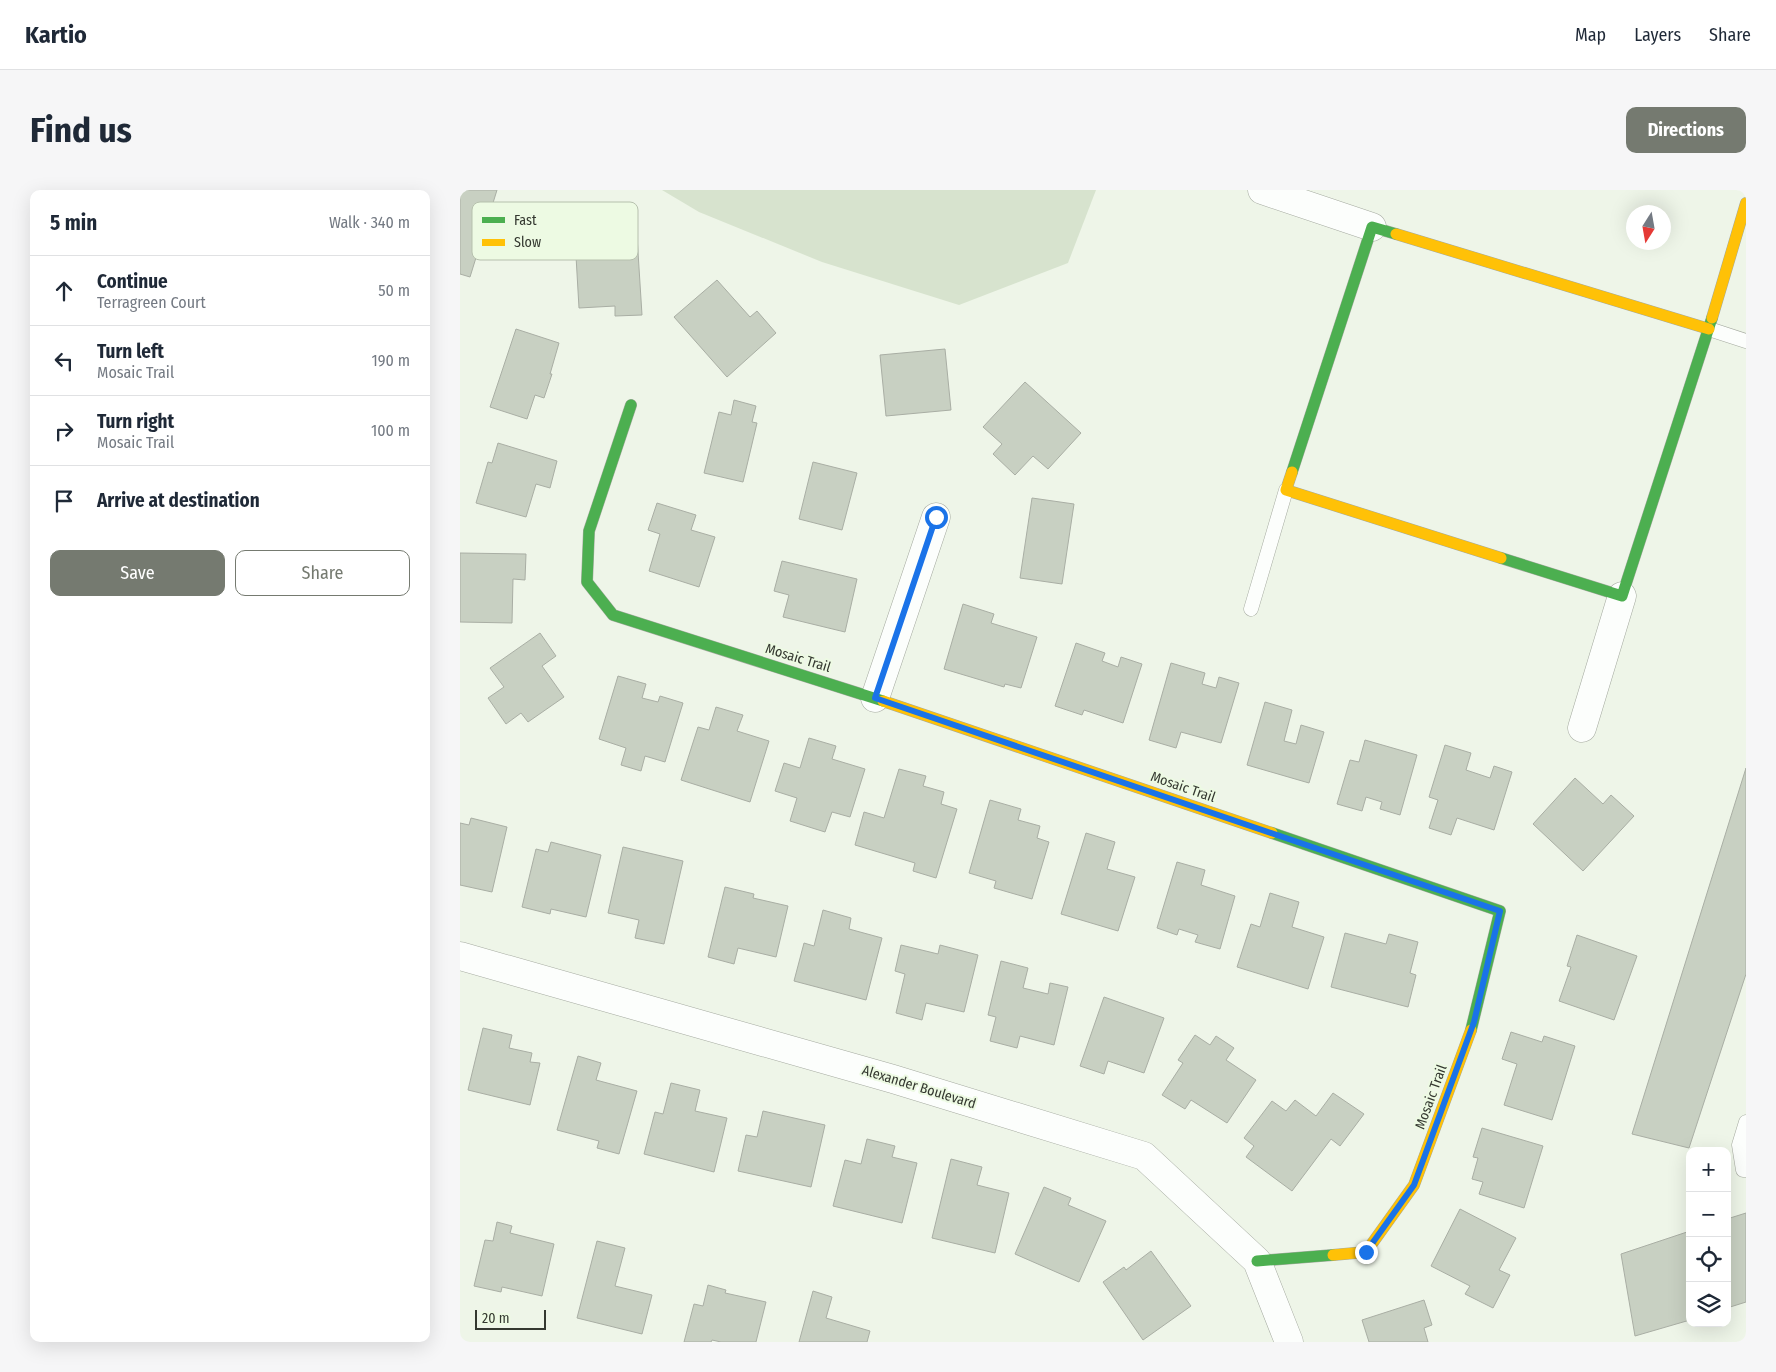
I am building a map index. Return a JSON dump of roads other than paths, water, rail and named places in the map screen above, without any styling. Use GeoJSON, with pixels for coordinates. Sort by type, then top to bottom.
{"type":"FeatureCollection","features":[{"type":"Feature","properties":{"kind":"street"},"geometry":{"type":"LineString","coordinates":[[1262,190],[1372,227],[1709,329]]}},
{"type":"Feature","properties":{"kind":"street"},"geometry":{"type":"LineString","coordinates":[[1582,728],[1622,596],[1709,329],[1746,203]]}},
{"type":"Feature","properties":{"kind":"street"},"geometry":{"type":"LineString","coordinates":[[1372,227],[1286,490],[1622,596]]}},
{"type":"Feature","properties":{"kind":"street","name":"Mosaic Trail"},"geometry":{"type":"LineString","coordinates":[[631,405],[589,531],[587,582],[613,615],[875,698],[1500,911],[1474,1022],[1414,1185],[1366,1252],[1257,1261]]}},
{"type":"Feature","properties":{"kind":"street"},"geometry":{"type":"LineString","coordinates":[[875,698],[936,517]]}},
{"type":"Feature","properties":{"kind":"street","name":"Alexander Boulevard"},"geometry":{"type":"LineString","coordinates":[[460,956],[893,1079],[1144,1156],[1257,1261],[1289,1342]]}},
{"type":"Feature","properties":{"kind":"lane"},"geometry":{"type":"LineString","coordinates":[[1709,329],[1746,341]]}},
{"type":"Feature","properties":{"kind":"lane"},"geometry":{"type":"LineString","coordinates":[[1251,610],[1286,490]]}},
{"type":"Feature","properties":{"kind":"lane"},"geometry":{"type":"LineString","coordinates":[[1746,1122],[1739,1145],[1743,1170],[1746,1170]]}}]}
